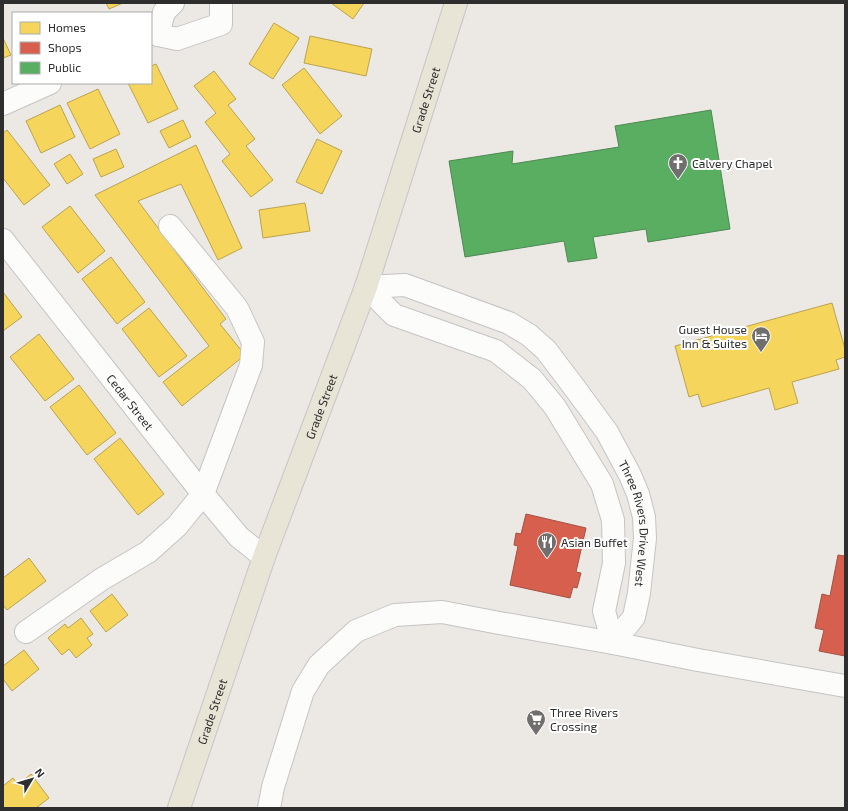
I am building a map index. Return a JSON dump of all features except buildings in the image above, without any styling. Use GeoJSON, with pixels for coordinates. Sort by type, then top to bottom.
{"type":"FeatureCollection","features":[{"type":"Feature","properties":{"kind":"main road","name":"Grade Street"},"geometry":{"type":"LineString","coordinates":[[179,808],[264,557],[366,286],[456,3]]}},
{"type":"Feature","properties":{"kind":"street"},"geometry":{"type":"LineString","coordinates":[[173,3],[164,12],[154,36],[177,39],[221,24],[220,3]]}},
{"type":"Feature","properties":{"kind":"street"},"geometry":{"type":"LineString","coordinates":[[3,104],[48,84]]}},
{"type":"Feature","properties":{"kind":"street"},"geometry":{"type":"LineString","coordinates":[[26,632],[102,579],[148,552],[177,526],[203,494],[251,365],[253,342],[237,308],[170,226]]}},
{"type":"Feature","properties":{"kind":"street","name":"Cedar Street"},"geometry":{"type":"LineString","coordinates":[[3,240],[203,494],[239,537],[264,557]]}},
{"type":"Feature","properties":{"kind":"street","name":"Three Rivers Drive West"},"geometry":{"type":"LineString","coordinates":[[366,286],[405,285],[509,323],[529,335],[546,350],[607,432],[630,475],[638,494],[644,517],[645,538],[639,593],[634,617],[613,642]]}},
{"type":"Feature","properties":{"kind":"street","name":"Three Rivers Drive West"},"geometry":{"type":"LineString","coordinates":[[366,286],[394,314],[496,351],[532,379],[555,407],[602,484],[613,520],[614,563],[604,611],[613,642]]}},
{"type":"Feature","properties":{"kind":"street"},"geometry":{"type":"LineString","coordinates":[[269,808],[273,787],[304,691],[319,665],[356,631],[394,615],[442,612],[613,642],[698,660],[845,686]]}},
{"type":"Feature","properties":{"kind":"place","name":"Calvery Chapel"},"geometry":{"type":"Point","coordinates":[678,180]}},
{"type":"Feature","properties":{"kind":"place","name":"Guest House Inn & Suites"},"geometry":{"type":"Point","coordinates":[761,353]}},
{"type":"Feature","properties":{"kind":"place","name":"Asian Buffet"},"geometry":{"type":"Point","coordinates":[547,559]}},
{"type":"Feature","properties":{"kind":"place","name":"Three Rivers Crossing"},"geometry":{"type":"Point","coordinates":[536,736]}}]}
